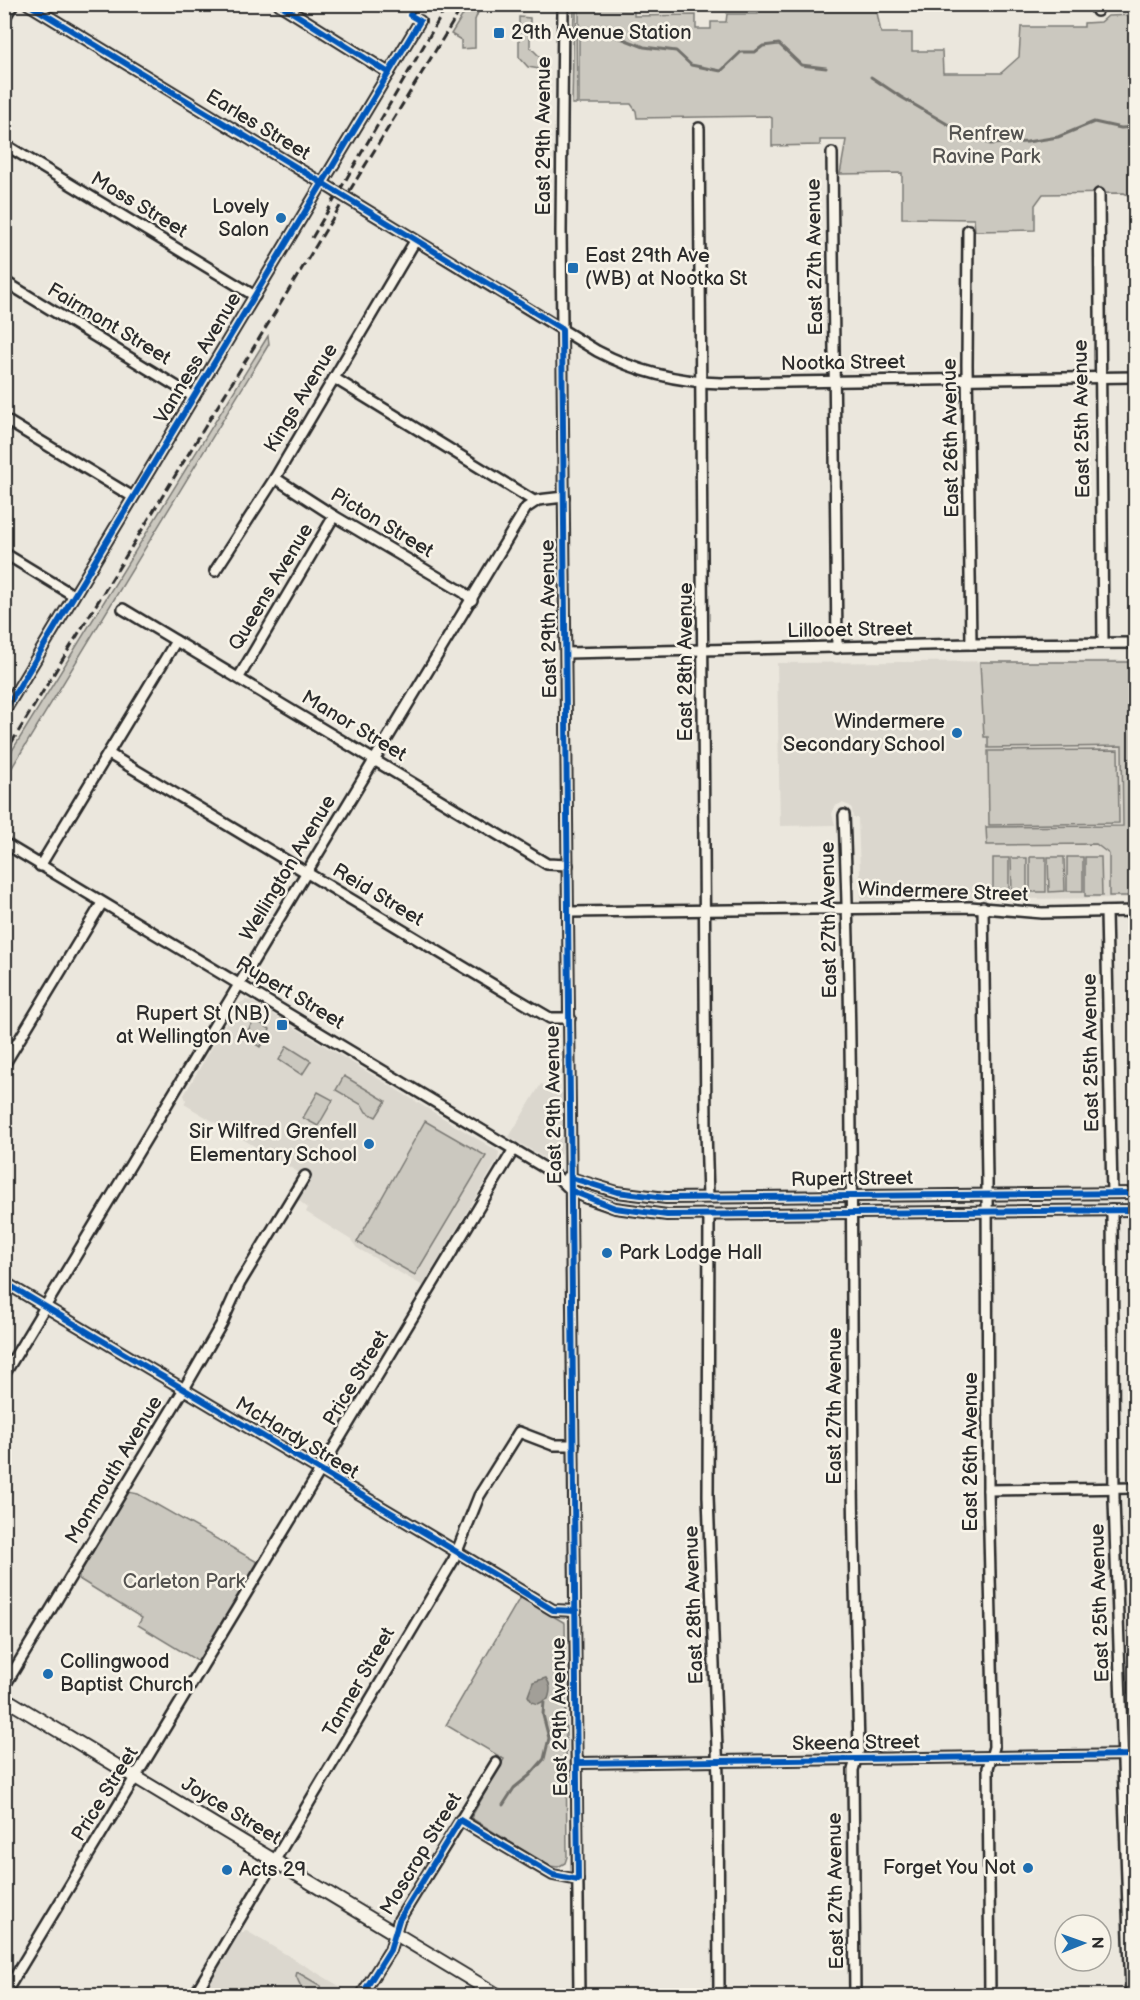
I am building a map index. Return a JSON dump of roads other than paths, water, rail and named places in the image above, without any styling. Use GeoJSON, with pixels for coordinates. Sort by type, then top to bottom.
{"type":"FeatureCollection","features":[{"type":"Feature","properties":{"kind":"main road","name":"Joyce Street"},"geometry":{"type":"LineString","coordinates":[[4,1698],[499,1995]]}},
{"type":"Feature","properties":{"kind":"street"},"geometry":{"type":"LineString","coordinates":[[4,19],[13,4]]}},
{"type":"Feature","properties":{"kind":"street","name":"Earles Street"},"geometry":{"type":"LineString","coordinates":[[28,4],[562,329]]}},
{"type":"Feature","properties":{"kind":"street"},"geometry":{"type":"LineString","coordinates":[[279,4],[389,73]]}},
{"type":"Feature","properties":{"kind":"street","name":"East 29th Avenue"},"geometry":{"type":"LineString","coordinates":[[563,4],[562,329],[579,1995]]}},
{"type":"Feature","properties":{"kind":"street","name":"Vanness Avenue"},"geometry":{"type":"LineString","coordinates":[[4,712],[9,695],[73,595],[255,297],[420,21]]}},
{"type":"Feature","properties":{"kind":"street","name":"East 28th Avenue"},"geometry":{"type":"LineString","coordinates":[[699,128],[708,1197]]}},
{"type":"Feature","properties":{"kind":"street","name":"Moss Street"},"geometry":{"type":"LineString","coordinates":[[4,144],[255,297]]}},
{"type":"Feature","properties":{"kind":"street","name":"East 27th Avenue"},"geometry":{"type":"LineString","coordinates":[[832,153],[837,648]]}},
{"type":"Feature","properties":{"kind":"street","name":"East 25th Avenue"},"geometry":{"type":"LineString","coordinates":[[1099,194],[1103,643]]}},
{"type":"Feature","properties":{"kind":"street","name":"East 26th Avenue"},"geometry":{"type":"LineString","coordinates":[[968,230],[972,644]]}},
{"type":"Feature","properties":{"kind":"street","name":"Kings Avenue"},"geometry":{"type":"LineString","coordinates":[[215,571],[274,478],[415,241]]}},
{"type":"Feature","properties":{"kind":"street","name":"Fairmont Street"},"geometry":{"type":"LineString","coordinates":[[4,281],[194,397]]}},
{"type":"Feature","properties":{"kind":"street","name":"Nootka Street"},"geometry":{"type":"LineString","coordinates":[[562,329],[597,351],[628,366],[659,376],[702,382],[1136,377]]}},
{"type":"Feature","properties":{"kind":"street"},"geometry":{"type":"LineString","coordinates":[[334,378],[534,501],[564,497]]}},
{"type":"Feature","properties":{"kind":"street"},"geometry":{"type":"LineString","coordinates":[[4,419],[133,496]]}},
{"type":"Feature","properties":{"kind":"street","name":"Picton Street"},"geometry":{"type":"LineString","coordinates":[[274,478],[463,592],[472,600]]}},
{"type":"Feature","properties":{"kind":"street","name":"Wellington Avenue"},"geometry":{"type":"LineString","coordinates":[[4,1375],[526,508],[534,501]]}},
{"type":"Feature","properties":{"kind":"street","name":"Queens Avenue"},"geometry":{"type":"LineString","coordinates":[[239,677],[334,516]]}},
{"type":"Feature","properties":{"kind":"street"},"geometry":{"type":"LineString","coordinates":[[4,553],[73,595]]}},
{"type":"Feature","properties":{"kind":"street","name":"Manor Street"},"geometry":{"type":"LineString","coordinates":[[123,609],[547,864],[568,865]]}},
{"type":"Feature","properties":{"kind":"street"},"geometry":{"type":"LineString","coordinates":[[40,866],[176,641]]}},
{"type":"Feature","properties":{"kind":"street","name":"Lillooet Street"},"geometry":{"type":"LineString","coordinates":[[566,653],[972,644],[1136,644]]}},
{"type":"Feature","properties":{"kind":"street","name":"Reid Street"},"geometry":{"type":"LineString","coordinates":[[109,754],[550,1018],[570,1018]]}},
{"type":"Feature","properties":{"kind":"street","name":"East 27th Avenue"},"geometry":{"type":"LineString","coordinates":[[844,815],[848,908],[853,1484],[859,1746],[853,1770],[855,1995]]}},
{"type":"Feature","properties":{"kind":"street","name":"Rupert Street"},"geometry":{"type":"LineString","coordinates":[[4,843],[556,1174],[572,1191],[615,1208],[666,1215],[1136,1210]]}},
{"type":"Feature","properties":{"kind":"street"},"geometry":{"type":"LineString","coordinates":[[4,1065],[102,903]]}},
{"type":"Feature","properties":{"kind":"street","name":"East 26th Avenue"},"geometry":{"type":"LineString","coordinates":[[983,907],[988,1490],[994,1747],[988,1768],[990,1995]]}},
{"type":"Feature","properties":{"kind":"street","name":"Windermere Street"},"geometry":{"type":"LineString","coordinates":[[569,912],[983,907],[1042,913],[1136,911]]}},
{"type":"Feature","properties":{"kind":"street","name":"East 25th Avenue"},"geometry":{"type":"LineString","coordinates":[[1106,912],[1112,1193]]}},
{"type":"Feature","properties":{"kind":"street","name":"Price Street"},"geometry":{"type":"LineString","coordinates":[[4,1995],[514,1149]]}},
{"type":"Feature","properties":{"kind":"street","name":"Rupert Street"},"geometry":{"type":"LineString","coordinates":[[556,1174],[617,1192],[666,1198],[1136,1192]]}},
{"type":"Feature","properties":{"kind":"street","name":"Monmouth Avenue"},"geometry":{"type":"LineString","coordinates":[[4,1687],[184,1389],[222,1323],[240,1282],[304,1176]]}},
{"type":"Feature","properties":{"kind":"street","name":"East 25th Avenue"},"geometry":{"type":"LineString","coordinates":[[1113,1210],[1114,1488],[1131,1995]]}},
{"type":"Feature","properties":{"kind":"street","name":"East 28th Avenue"},"geometry":{"type":"LineString","coordinates":[[709,1214],[708,1496],[717,1761],[719,1995]]}},
{"type":"Feature","properties":{"kind":"street","name":"McHardy Street"},"geometry":{"type":"LineString","coordinates":[[4,1282],[553,1610],[576,1611]]}},
{"type":"Feature","properties":{"kind":"street","name":"Tanner Street"},"geometry":{"type":"LineString","coordinates":[[194,1995],[457,1552],[479,1496],[519,1432],[553,1445],[574,1445]]}},
{"type":"Feature","properties":{"kind":"street"},"geometry":{"type":"LineString","coordinates":[[988,1490],[1136,1488]]}},
{"type":"Feature","properties":{"kind":"street","name":"Skeena Street"},"geometry":{"type":"LineString","coordinates":[[577,1763],[1136,1755]]}},
{"type":"Feature","properties":{"kind":"street","name":"Moscrop Street"},"geometry":{"type":"LineString","coordinates":[[361,1995],[390,1950],[399,1920],[496,1763]]}},
{"type":"Feature","properties":{"kind":"street"},"geometry":{"type":"LineString","coordinates":[[460,1820],[553,1875],[578,1880]]}},
{"type":"Feature","properties":{"kind":"waterway"},"geometry":{"type":"LineString","coordinates":[[613,35],[644,47],[676,51],[691,65],[721,71],[741,52],[755,52],[763,46],[779,44],[801,65],[826,68]]}},
{"type":"Feature","properties":{"kind":"waterway"},"geometry":{"type":"LineString","coordinates":[[871,77],[954,128],[990,144],[1058,137],[1094,122],[1121,128],[1136,127]]}},
{"type":"Feature","properties":{"kind":"waterway"},"geometry":{"type":"LineString","coordinates":[[503,1805],[514,1788],[544,1759],[549,1738],[543,1715],[544,1701]]}},
{"type":"Feature","properties":{"kind":"railway"},"geometry":{"type":"LineString","coordinates":[[312,238],[448,4]]}},
{"type":"Feature","properties":{"kind":"railway"},"geometry":{"type":"LineString","coordinates":[[4,755],[464,4]]}},
{"type":"Feature","properties":{"kind":"place","name":"29th Avenue Station"},"geometry":{"type":"Point","coordinates":[499,33]}},
{"type":"Feature","properties":{"kind":"place","name":"Lovely Salon"},"geometry":{"type":"Point","coordinates":[281,218]}},
{"type":"Feature","properties":{"kind":"place","name":"East 29th Ave (WB) at Nootka St"},"geometry":{"type":"Point","coordinates":[573,268]}},
{"type":"Feature","properties":{"kind":"place","name":"Windermere Secondary School"},"geometry":{"type":"Point","coordinates":[957,733]}},
{"type":"Feature","properties":{"kind":"place","name":"Rupert St (NB) at Wellington Ave"},"geometry":{"type":"Point","coordinates":[282,1025]}},
{"type":"Feature","properties":{"kind":"place","name":"Sir Wilfred Grenfell Elementary School"},"geometry":{"type":"Point","coordinates":[369,1144]}},
{"type":"Feature","properties":{"kind":"place","name":"Park Lodge Hall"},"geometry":{"type":"Point","coordinates":[607,1253]}},
{"type":"Feature","properties":{"kind":"place","name":"Collingwood Baptist Church"},"geometry":{"type":"Point","coordinates":[48,1674]}},
{"type":"Feature","properties":{"kind":"place","name":"Forget You Not"},"geometry":{"type":"Point","coordinates":[1028,1868]}},
{"type":"Feature","properties":{"kind":"place","name":"Acts 29"},"geometry":{"type":"Point","coordinates":[227,1870]}},
{"type":"Feature","properties":{"kind":"park label","name":"Renfrew Ravine Park"},"geometry":{"type":"Point","coordinates":[986,146]}},
{"type":"Feature","properties":{"kind":"park label","name":"Carleton Park"},"geometry":{"type":"Point","coordinates":[184,1582]}}]}
